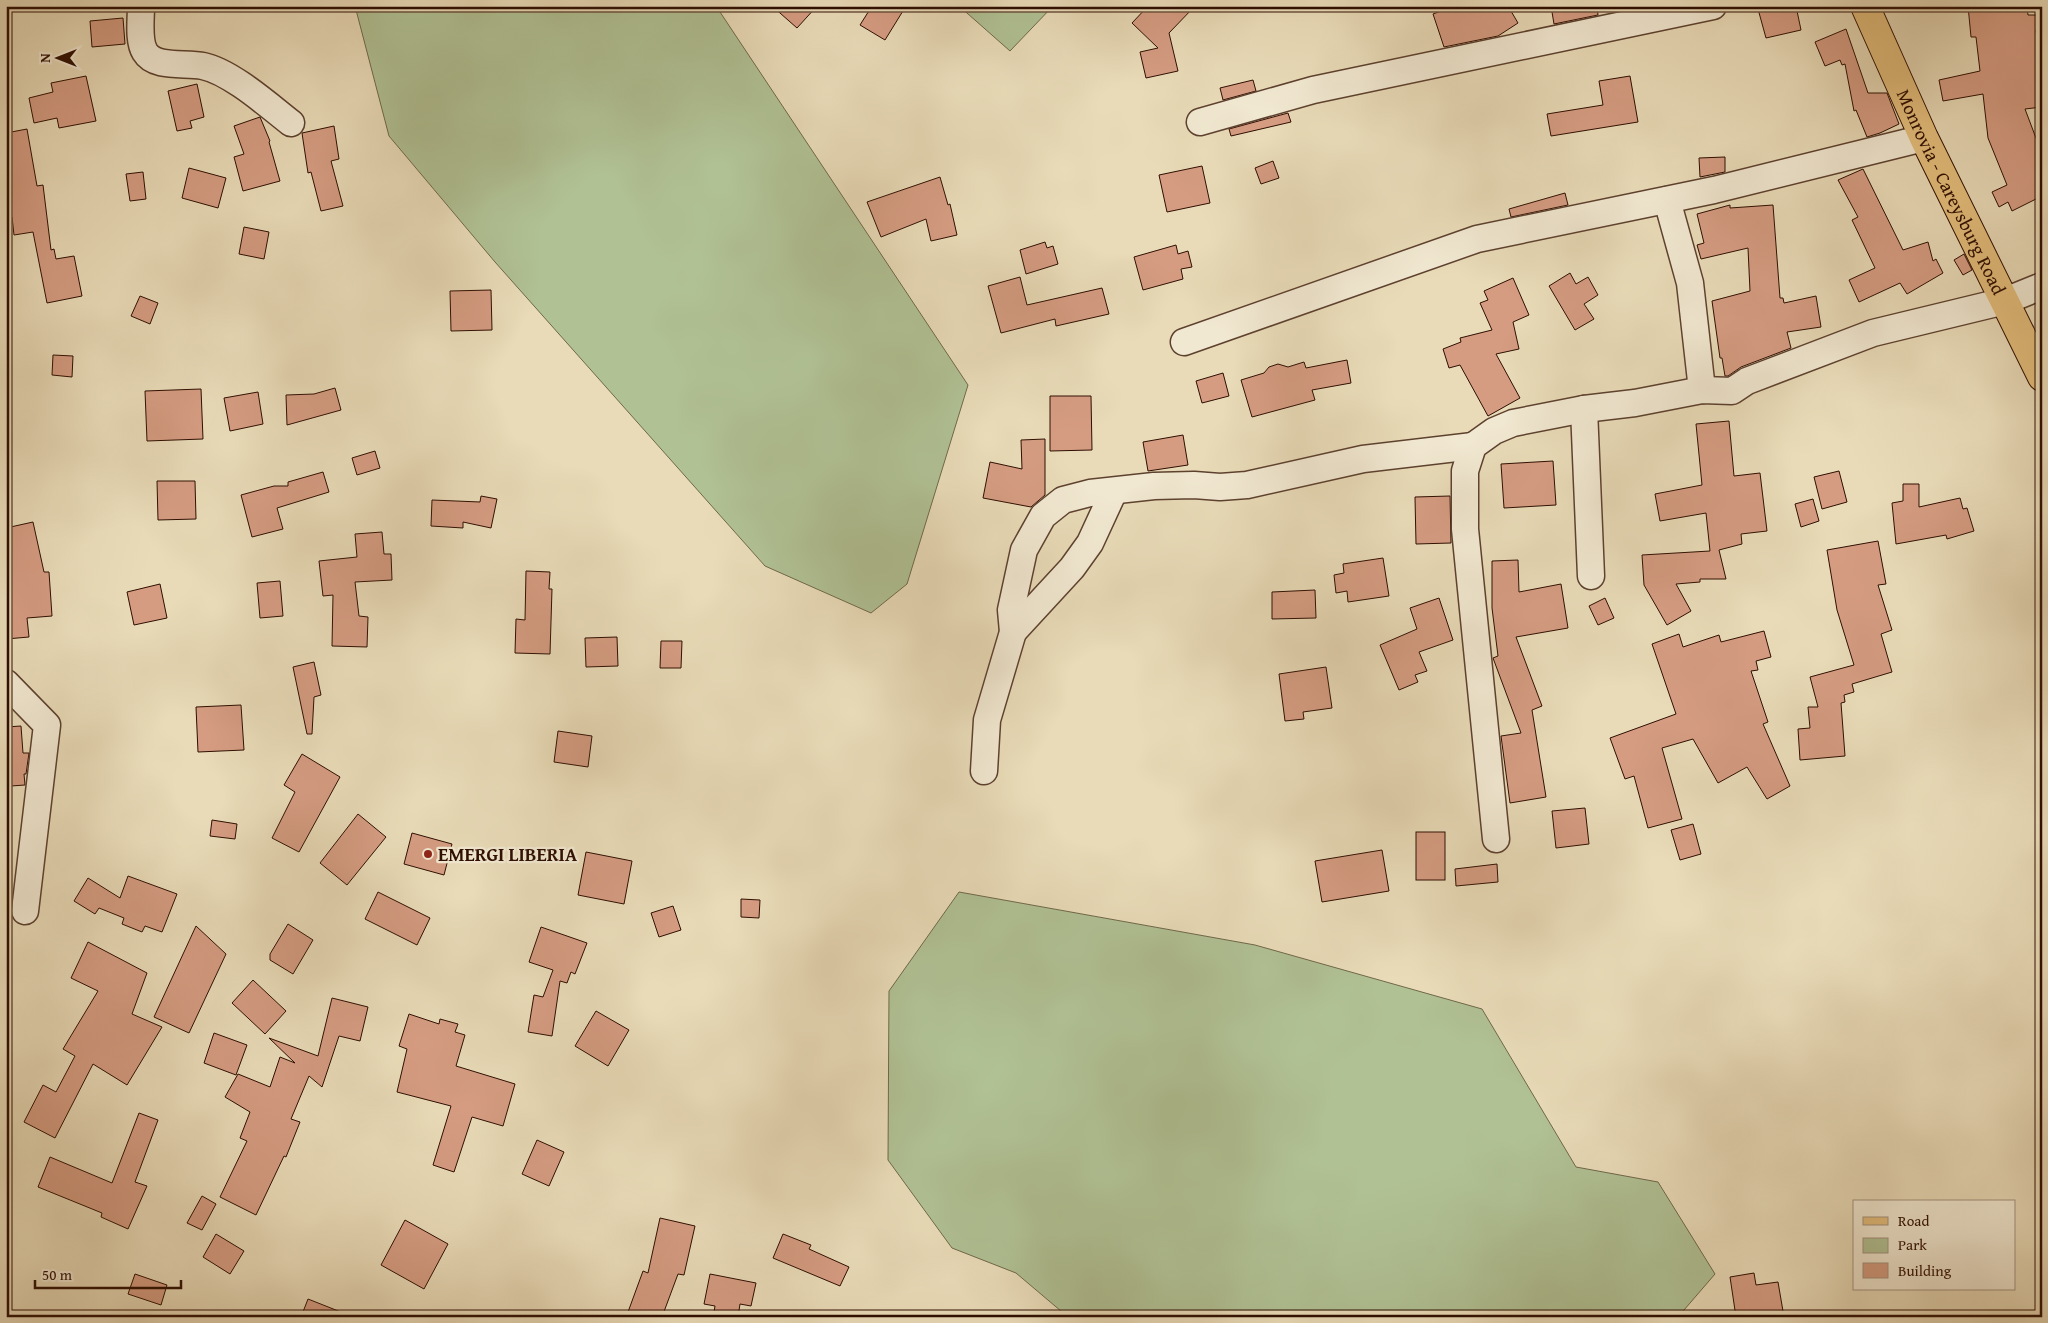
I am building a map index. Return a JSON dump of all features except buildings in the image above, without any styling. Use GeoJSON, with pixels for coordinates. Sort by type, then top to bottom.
{"type":"FeatureCollection","features":[{"type":"Feature","properties":{"kind":"main road","name":"Monrovia - Careysburg Road"},"geometry":{"type":"LineString","coordinates":[[1865,6],[1924,138],[2042,376]]}},
{"type":"Feature","properties":{"kind":"street"},"geometry":{"type":"LineString","coordinates":[[140,6],[142,45],[145,53],[154,61],[205,66],[241,85],[291,123]]}},
{"type":"Feature","properties":{"kind":"street"},"geometry":{"type":"LineString","coordinates":[[1200,122],[1313,90],[1713,6]]}},
{"type":"Feature","properties":{"kind":"street"},"geometry":{"type":"LineString","coordinates":[[1184,342],[1477,239],[1667,200],[1924,138]]}},
{"type":"Feature","properties":{"kind":"street"},"geometry":{"type":"LineString","coordinates":[[1667,200],[1690,283],[1702,390]]}},
{"type":"Feature","properties":{"kind":"street"},"geometry":{"type":"LineString","coordinates":[[984,771],[987,720],[1013,632],[1011,610],[1014,586],[1024,550],[1043,516],[1063,500],[1090,493],[1154,486],[1194,484],[1220,487],[1247,484],[1363,459],[1473,446],[1494,432],[1513,423],[1584,408],[1635,403],[1702,390],[1732,391],[1748,381],[1873,333],[2006,301],[2042,286]]}},
{"type":"Feature","properties":{"kind":"street"},"geometry":{"type":"LineString","coordinates":[[1584,408],[1591,576]]}},
{"type":"Feature","properties":{"kind":"street"},"geometry":{"type":"LineString","coordinates":[[1473,446],[1464,471],[1465,528],[1496,839]]}},
{"type":"Feature","properties":{"kind":"street"},"geometry":{"type":"LineString","coordinates":[[1013,632],[1072,568],[1090,543],[1114,491]]}},
{"type":"Feature","properties":{"kind":"street"},"geometry":{"type":"LineString","coordinates":[[6,684],[47,725],[25,911]]}},
{"type":"Feature","properties":{"kind":"green space"},"geometry":{"type":"Polygon","coordinates":[[[355,6],[716,6],[968,385],[907,584],[871,613],[765,566],[495,262],[389,136],[355,6]]]}},
{"type":"Feature","properties":{"kind":"green space"},"geometry":{"type":"Polygon","coordinates":[[[959,6],[1053,6],[1010,51],[959,6]]]}},
{"type":"Feature","properties":{"kind":"green space"},"geometry":{"type":"Polygon","coordinates":[[[959,892],[1255,945],[1482,1009],[1576,1167],[1658,1182],[1715,1274],[1678,1317],[1068,1317],[1016,1273],[952,1248],[888,1160],[889,991],[959,892]]]}},
{"type":"Feature","properties":{"kind":"place","name":"EMERGI LIBERIA"},"geometry":{"type":"Point","coordinates":[428,854]}}]}
